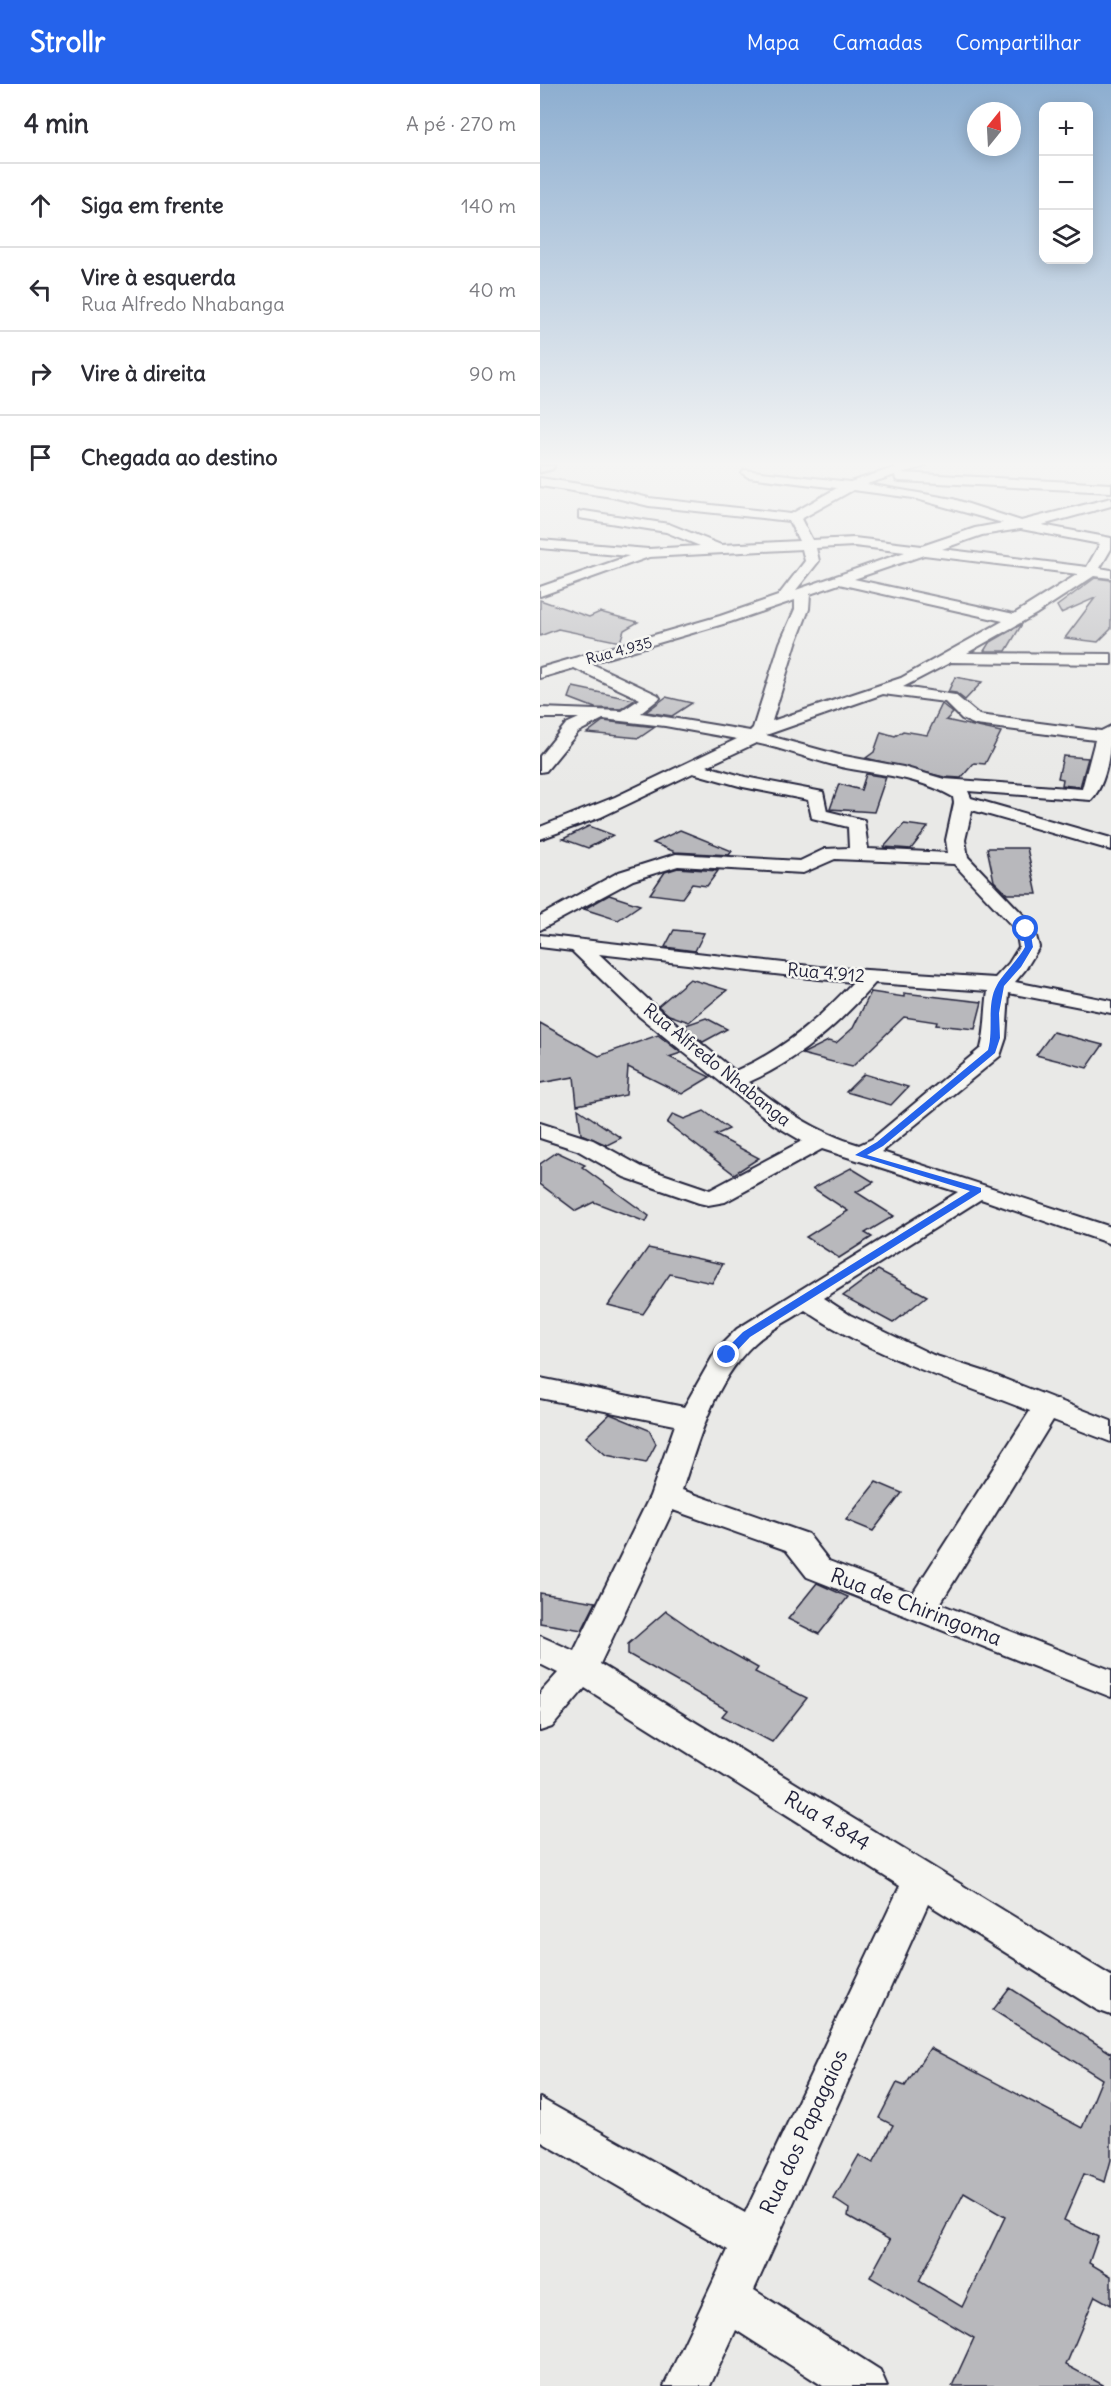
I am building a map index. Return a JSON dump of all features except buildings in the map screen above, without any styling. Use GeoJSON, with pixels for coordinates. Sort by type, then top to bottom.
{"type":"FeatureCollection","features":[{"type":"Feature","properties":{"kind":"street"},"geometry":{"type":"LineString","coordinates":[[540,592],[598,573]]}},
{"type":"Feature","properties":{"kind":"street"},"geometry":{"type":"LineString","coordinates":[[785,598],[788,590],[805,573]]}},
{"type":"Feature","properties":{"kind":"street","name":"Rua 4.935"},"geometry":{"type":"LineString","coordinates":[[540,673],[660,640],[858,573]]}},
{"type":"Feature","properties":{"kind":"street"},"geometry":{"type":"LineString","coordinates":[[540,833],[583,818],[756,734],[885,690],[949,658],[1088,573]]}},
{"type":"Feature","properties":{"kind":"street"},"geometry":{"type":"LineString","coordinates":[[839,580],[1016,619]]}},
{"type":"Feature","properties":{"kind":"street"},"geometry":{"type":"LineString","coordinates":[[756,734],[802,609],[803,592]]}},
{"type":"Feature","properties":{"kind":"street"},"geometry":{"type":"LineString","coordinates":[[949,658],[1111,659]]}},
{"type":"Feature","properties":{"kind":"street"},"geometry":{"type":"LineString","coordinates":[[576,663],[652,699],[626,717]]}},
{"type":"Feature","properties":{"kind":"street"},"geometry":{"type":"LineString","coordinates":[[540,713],[601,714],[679,722],[756,734],[835,760],[945,784],[1079,797],[1089,794],[1104,760],[1108,734],[976,720],[968,717],[954,700],[949,698],[885,690]]}},
{"type":"Feature","properties":{"kind":"street"},"geometry":{"type":"LineString","coordinates":[[540,767],[572,728],[601,714]]}},
{"type":"Feature","properties":{"kind":"street"},"geometry":{"type":"LineString","coordinates":[[690,767],[743,782],[817,796],[818,814],[857,824],[859,854]]}},
{"type":"Feature","properties":{"kind":"street"},"geometry":{"type":"LineString","coordinates":[[859,1155],[880,1144],[992,1051],[1000,985],[1018,966],[1029,947],[1026,929],[959,859],[954,848],[955,830],[964,802],[962,795],[945,784]]}},
{"type":"Feature","properties":{"kind":"street"},"geometry":{"type":"LineString","coordinates":[[964,802],[1111,844]]}},
{"type":"Feature","properties":{"kind":"street"},"geometry":{"type":"LineString","coordinates":[[540,924],[627,876],[676,860],[695,859],[803,867],[832,853],[959,859]]}},
{"type":"Feature","properties":{"kind":"street","name":"Rua 4.912"},"geometry":{"type":"LineString","coordinates":[[540,941],[868,977],[1000,985],[1111,1007]]}},
{"type":"Feature","properties":{"kind":"street","name":"Rua Alfredo Nhabanga"},"geometry":{"type":"LineString","coordinates":[[579,946],[648,1012],[781,1119],[820,1141],[859,1155],[978,1190],[1111,1236]]}},
{"type":"Feature","properties":{"kind":"street"},"geometry":{"type":"LineString","coordinates":[[733,1080],[760,1069],[798,1046],[828,1023],[868,977]]}},
{"type":"Feature","properties":{"kind":"street"},"geometry":{"type":"LineString","coordinates":[[540,1130],[585,1145],[633,1172],[708,1198],[716,1197],[820,1141]]}},
{"type":"Feature","properties":{"kind":"street"},"geometry":{"type":"LineString","coordinates":[[540,1717],[581,1670],[665,1496],[692,1419],[727,1355],[747,1335],[978,1190]]}},
{"type":"Feature","properties":{"kind":"street"},"geometry":{"type":"LineString","coordinates":[[804,1298],[840,1321],[888,1346],[1111,1432]]}},
{"type":"Feature","properties":{"kind":"street"},"geometry":{"type":"LineString","coordinates":[[540,1388],[692,1419]]}},
{"type":"Feature","properties":{"kind":"street"},"geometry":{"type":"LineString","coordinates":[[921,1607],[1046,1408]]}},
{"type":"Feature","properties":{"kind":"street","name":"Rua de Chiringoma"},"geometry":{"type":"LineString","coordinates":[[665,1496],[797,1542],[805,1547],[812,1564],[818,1569],[921,1607],[1111,1684]]}},
{"type":"Feature","properties":{"kind":"street","name":"Rua 4.844"},"geometry":{"type":"LineString","coordinates":[[540,1649],[581,1670],[1111,1997]]}},
{"type":"Feature","properties":{"kind":"street","name":"Rua dos Papagaios"},"geometry":{"type":"LineString","coordinates":[[687,2386],[921,1879]]}},
{"type":"Feature","properties":{"kind":"street"},"geometry":{"type":"LineString","coordinates":[[540,2118],[753,2241]]}},
{"type":"Feature","properties":{"kind":"street"},"geometry":{"type":"LineString","coordinates":[[726,2298],[864,2386]]}},
{"type":"Feature","properties":{"kind":"route"},"geometry":{"type":"LineString","coordinates":[[727,1355],[747,1335],[978,1190],[859,1155],[880,1144],[965,1076],[992,1051],[1000,985],[1018,966],[1029,947],[1026,929]]}}]}
